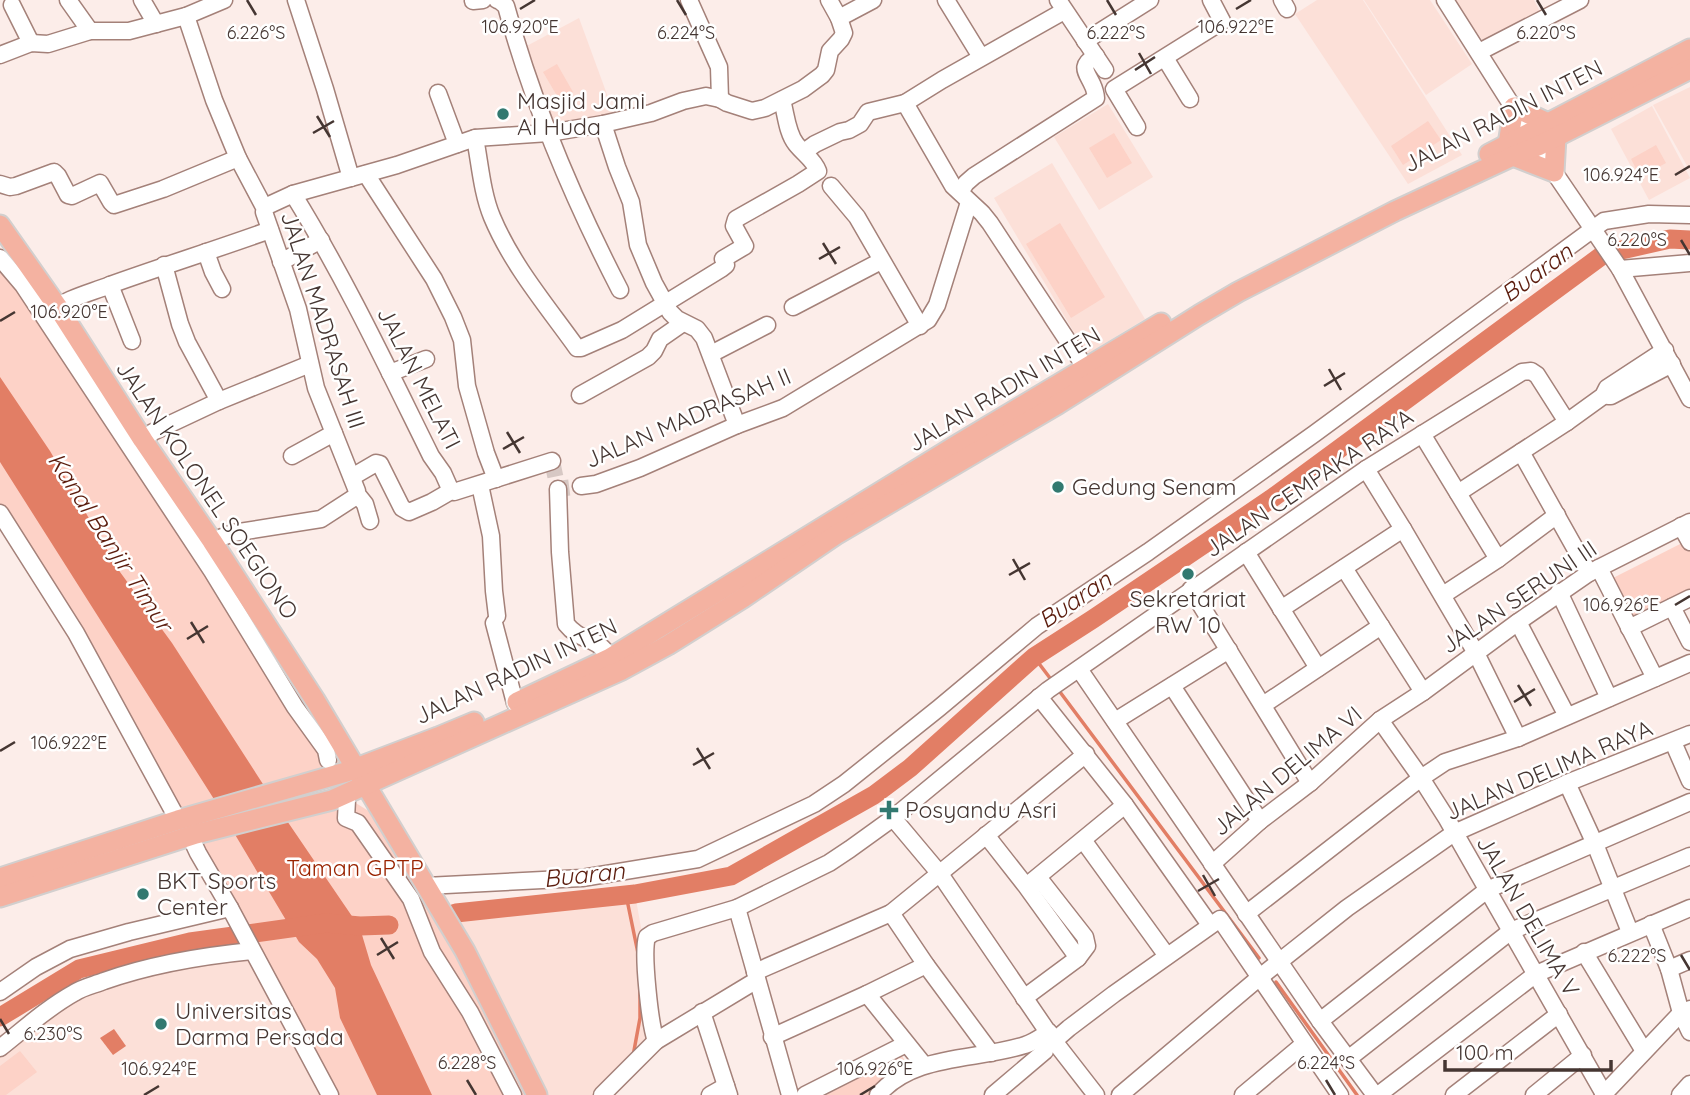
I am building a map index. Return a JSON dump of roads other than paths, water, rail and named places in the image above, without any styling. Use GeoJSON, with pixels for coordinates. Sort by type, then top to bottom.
{"type":"FeatureCollection","features":[{"type":"Feature","properties":{"kind":"main road","name":"JALAN RADIN INTEN"},"geometry":{"type":"LineString","coordinates":[[1552,130],[1690,49]]}},
{"type":"Feature","properties":{"kind":"main road","name":"JALAN RADIN INTEN"},"geometry":{"type":"LineString","coordinates":[[344,778],[622,670],[743,598],[1086,367],[1231,281],[1350,220],[1690,69]]}},
{"type":"Feature","properties":{"kind":"main road"},"geometry":{"type":"LineString","coordinates":[[1514,107],[1552,130],[1554,172],[1510,150],[1514,107]]}},
{"type":"Feature","properties":{"kind":"main road","name":"JALAN RADIN INTEN"},"geometry":{"type":"LineString","coordinates":[[344,778],[610,658],[965,449],[1058,404],[1238,292],[1510,150]]}},
{"type":"Feature","properties":{"kind":"main road","name":"JALAN KOLONEL SOEGIONO"},"geometry":{"type":"LineString","coordinates":[[0,225],[258,627],[344,778]]}},
{"type":"Feature","properties":{"kind":"main road","name":"JALAN KOLONEL SOEGIONO"},"geometry":{"type":"LineString","coordinates":[[1,252],[53,309],[291,660],[344,778]]}},
{"type":"Feature","properties":{"kind":"main road"},"geometry":{"type":"LineString","coordinates":[[344,778],[459,949],[537,1095]]}},
{"type":"Feature","properties":{"kind":"main road"},"geometry":{"type":"LineString","coordinates":[[344,778],[372,813],[423,895]]}},
{"type":"Feature","properties":{"kind":"main road"},"geometry":{"type":"LineString","coordinates":[[0,897],[303,784],[344,778]]}},
{"type":"Feature","properties":{"kind":"main road"},"geometry":{"type":"LineString","coordinates":[[0,878],[188,827],[315,804],[344,778]]}},
{"type":"Feature","properties":{"kind":"main road"},"geometry":{"type":"LineString","coordinates":[[459,949],[528,1095]]}},
{"type":"Feature","properties":{"kind":"street"},"geometry":{"type":"LineString","coordinates":[[68,0],[90,31]]}},
{"type":"Feature","properties":{"kind":"street"},"geometry":{"type":"LineString","coordinates":[[142,0],[156,24]]}},
{"type":"Feature","properties":{"kind":"street"},"geometry":{"type":"LineString","coordinates":[[296,0],[325,89],[358,176],[434,279],[461,340],[467,386],[486,453],[495,620],[515,703]]}},
{"type":"Feature","properties":{"kind":"street"},"geometry":{"type":"LineString","coordinates":[[473,1],[483,0]]}},
{"type":"Feature","properties":{"kind":"street"},"geometry":{"type":"LineString","coordinates":[[497,0],[506,6],[532,93],[596,243],[620,290]]}},
{"type":"Feature","properties":{"kind":"street"},"geometry":{"type":"LineString","coordinates":[[689,0],[719,67],[720,99]]}},
{"type":"Feature","properties":{"kind":"street"},"geometry":{"type":"LineString","coordinates":[[265,209],[293,194],[397,166],[475,138],[549,134],[604,124],[706,96],[752,111],[765,108],[803,89],[825,70],[830,51],[844,33],[829,0]]}},
{"type":"Feature","properties":{"kind":"street"},"geometry":{"type":"LineString","coordinates":[[839,18],[873,0]]}},
{"type":"Feature","properties":{"kind":"street"},"geometry":{"type":"LineString","coordinates":[[946,0],[981,57]]}},
{"type":"Feature","properties":{"kind":"street"},"geometry":{"type":"LineString","coordinates":[[1085,41],[1150,0]]}},
{"type":"Feature","properties":{"kind":"street"},"geometry":{"type":"LineString","coordinates":[[1137,127],[1114,89],[1165,58],[1219,20],[1211,0]]}},
{"type":"Feature","properties":{"kind":"street"},"geometry":{"type":"LineString","coordinates":[[1445,0],[1554,172],[1618,266],[1690,399]]}},
{"type":"Feature","properties":{"kind":"street"},"geometry":{"type":"LineString","coordinates":[[1479,52],[1551,6],[1580,0]]}},
{"type":"Feature","properties":{"kind":"street"},"geometry":{"type":"LineString","coordinates":[[0,55],[31,43],[48,44],[90,31],[129,31],[186,16],[216,2]]}},
{"type":"Feature","properties":{"kind":"street"},"geometry":{"type":"LineString","coordinates":[[804,152],[815,144],[859,124],[868,112],[905,103],[1002,47],[1061,5],[1100,63],[1088,61],[1085,67],[1096,98],[974,176],[965,197]]}},
{"type":"Feature","properties":{"kind":"street"},"geometry":{"type":"LineString","coordinates":[[11,6],[31,43]]}},
{"type":"Feature","properties":{"kind":"street","name":"JALAN MADRASAH III"},"geometry":{"type":"LineString","coordinates":[[186,16],[214,100],[238,158],[265,209],[302,321],[316,388],[370,521]]}},
{"type":"Feature","properties":{"kind":"street"},"geometry":{"type":"LineString","coordinates":[[1165,58],[1190,99]]}},
{"type":"Feature","properties":{"kind":"street"},"geometry":{"type":"LineString","coordinates":[[438,93],[457,144]]}},
{"type":"Feature","properties":{"kind":"street"},"geometry":{"type":"LineString","coordinates":[[475,138],[485,194],[492,216],[514,260],[577,348],[581,348],[622,330],[721,269],[726,265],[723,259],[746,245],[734,226],[736,219],[818,171],[791,136],[782,100]]}},
{"type":"Feature","properties":{"kind":"street"},"geometry":{"type":"LineString","coordinates":[[905,103],[953,186],[990,223],[1086,367]]}},
{"type":"Feature","properties":{"kind":"street"},"geometry":{"type":"LineString","coordinates":[[604,124],[631,202],[638,245],[670,312],[700,332],[737,425]]}},
{"type":"Feature","properties":{"kind":"street"},"geometry":{"type":"LineString","coordinates":[[0,184],[16,186],[54,172],[68,195],[72,196],[100,183],[114,205],[163,189],[238,158]]}},
{"type":"Feature","properties":{"kind":"street"},"geometry":{"type":"LineString","coordinates":[[831,186],[857,218],[920,326]]}},
{"type":"Feature","properties":{"kind":"street","name":"JALAN MELATI"},"geometry":{"type":"LineString","coordinates":[[293,194],[321,240],[451,491]]}},
{"type":"Feature","properties":{"kind":"street","name":"JALAN MADRASAH II"},"geometry":{"type":"LineString","coordinates":[[581,486],[596,484],[640,468],[737,425],[783,408],[928,320],[937,305],[965,197]]}},
{"type":"Feature","properties":{"kind":"street"},"geometry":{"type":"LineString","coordinates":[[423,895],[582,878],[698,859],[814,804],[939,708],[1037,626],[1148,552],[1314,434],[1595,232],[1604,221],[1649,214],[1690,215]]}},
{"type":"Feature","properties":{"kind":"street"},"geometry":{"type":"LineString","coordinates":[[53,309],[164,265],[270,230]]}},
{"type":"Feature","properties":{"kind":"street"},"geometry":{"type":"LineString","coordinates":[[281,262],[321,240]]}},
{"type":"Feature","properties":{"kind":"street"},"geometry":{"type":"LineString","coordinates":[[1,252],[212,571],[295,707],[344,778],[346,818],[358,823],[423,895],[432,952],[470,1012],[513,1095]]}},
{"type":"Feature","properties":{"kind":"street"},"geometry":{"type":"LineString","coordinates":[[206,252],[222,289]]}},
{"type":"Feature","properties":{"kind":"street"},"geometry":{"type":"LineString","coordinates":[[793,307],[881,261]]}},
{"type":"Feature","properties":{"kind":"street"},"geometry":{"type":"LineString","coordinates":[[1618,266],[1690,263]]}},
{"type":"Feature","properties":{"kind":"street"},"geometry":{"type":"LineString","coordinates":[[164,265],[187,342],[219,401]]}},
{"type":"Feature","properties":{"kind":"street"},"geometry":{"type":"LineString","coordinates":[[110,285],[132,341]]}},
{"type":"Feature","properties":{"kind":"street"},"geometry":{"type":"LineString","coordinates":[[580,395],[648,357],[660,339],[683,323]]}},
{"type":"Feature","properties":{"kind":"street"},"geometry":{"type":"LineString","coordinates":[[710,354],[767,325]]}},
{"type":"Feature","properties":{"kind":"street"},"geometry":{"type":"LineString","coordinates":[[1458,493],[1602,396],[1611,397],[1668,357]]}},
{"type":"Feature","properties":{"kind":"street"},"geometry":{"type":"LineString","coordinates":[[390,373],[426,359]]}},
{"type":"Feature","properties":{"kind":"street"},"geometry":{"type":"LineString","coordinates":[[143,440],[153,432],[219,401],[310,364]]}},
{"type":"Feature","properties":{"kind":"street","name":"JALAN CEMPAKA RAYA"},"geometry":{"type":"LineString","coordinates":[[656,1041],[645,950],[648,937],[659,931],[737,908],[829,863],[893,818],[1072,673],[1366,469],[1522,372],[1531,371],[1537,375],[1567,422]]}},
{"type":"Feature","properties":{"kind":"street"},"geometry":{"type":"LineString","coordinates":[[292,456],[334,433]]}},
{"type":"Feature","properties":{"kind":"street"},"geometry":{"type":"LineString","coordinates":[[1422,433],[1498,559]]}},
{"type":"Feature","properties":{"kind":"street"},"geometry":{"type":"LineString","coordinates":[[1521,452],[1557,515],[1629,628],[1655,678]]}},
{"type":"Feature","properties":{"kind":"street"},"geometry":{"type":"LineString","coordinates":[[352,477],[376,463],[380,464],[402,508],[409,512],[451,491],[552,461]]}},
{"type":"Feature","properties":{"kind":"street"},"geometry":{"type":"LineString","coordinates":[[1366,469],[1404,528],[1476,653],[1518,738]]}},
{"type":"Feature","properties":{"kind":"street"},"geometry":{"type":"LineString","coordinates":[[558,489],[566,624],[578,636],[600,645],[610,658]]}},
{"type":"Feature","properties":{"kind":"street"},"geometry":{"type":"LineString","coordinates":[[212,541],[233,533],[321,519],[357,494]]}},
{"type":"Feature","properties":{"kind":"street"},"geometry":{"type":"LineString","coordinates":[[0,513],[76,633],[188,827],[198,853],[330,1095]]}},
{"type":"Feature","properties":{"kind":"street"},"geometry":{"type":"LineString","coordinates":[[1443,595],[1498,559],[1557,515]]}},
{"type":"Feature","properties":{"kind":"street"},"geometry":{"type":"LineString","coordinates":[[1685,524],[1690,542]]}},
{"type":"Feature","properties":{"kind":"street","name":"JALAN SERUNI III"},"geometry":{"type":"LineString","coordinates":[[1380,720],[1423,692],[1559,592],[1594,570],[1685,524]]}},
{"type":"Feature","properties":{"kind":"street"},"geometry":{"type":"LineString","coordinates":[[1282,609],[1404,528]]}},
{"type":"Feature","properties":{"kind":"street"},"geometry":{"type":"LineString","coordinates":[[1246,552],[1318,668]]}},
{"type":"Feature","properties":{"kind":"street"},"geometry":{"type":"LineString","coordinates":[[1344,568],[1423,692]]}},
{"type":"Feature","properties":{"kind":"street"},"geometry":{"type":"LineString","coordinates":[[1191,589],[1310,783]]}},
{"type":"Feature","properties":{"kind":"street"},"geometry":{"type":"LineString","coordinates":[[1559,592],[1609,698]]}},
{"type":"Feature","properties":{"kind":"street"},"geometry":{"type":"LineString","coordinates":[[1629,628],[1690,598]]}},
{"type":"Feature","properties":{"kind":"street"},"geometry":{"type":"LineString","coordinates":[[1672,607],[1690,642]]}},
{"type":"Feature","properties":{"kind":"street"},"geometry":{"type":"LineString","coordinates":[[1518,622],[1567,716]]}},
{"type":"Feature","properties":{"kind":"street"},"geometry":{"type":"LineString","coordinates":[[1263,705],[1381,626]]}},
{"type":"Feature","properties":{"kind":"street"},"geometry":{"type":"LineString","coordinates":[[1115,722],[1229,650]]}},
{"type":"Feature","properties":{"kind":"street"},"geometry":{"type":"LineString","coordinates":[[1246,914],[1445,762],[1518,738],[1690,663]]}},
{"type":"Feature","properties":{"kind":"street"},"geometry":{"type":"LineString","coordinates":[[1072,673],[1115,722],[1212,864]]}},
{"type":"Feature","properties":{"kind":"street"},"geometry":{"type":"LineString","coordinates":[[1171,686],[1261,821]]}},
{"type":"Feature","properties":{"kind":"street"},"geometry":{"type":"LineString","coordinates":[[1044,693],[1210,925]]}},
{"type":"Feature","properties":{"kind":"street","name":"JALAN DELIMA VI"},"geometry":{"type":"LineString","coordinates":[[1376,1095],[1320,1021],[1212,864],[1310,783],[1380,720],[1422,778],[1454,833]]}},
{"type":"Feature","properties":{"kind":"street","name":"JALAN DELIMA RAYA"},"geometry":{"type":"LineString","coordinates":[[1120,1095],[1260,977],[1348,908],[1454,833],[1567,783],[1690,734]]}},
{"type":"Feature","properties":{"kind":"street"},"geometry":{"type":"LineString","coordinates":[[1673,742],[1690,781]]}},
{"type":"Feature","properties":{"kind":"street"},"geometry":{"type":"LineString","coordinates":[[602,1095],[656,1041],[756,976],[891,913],[1086,754]]}},
{"type":"Feature","properties":{"kind":"street"},"geometry":{"type":"LineString","coordinates":[[1567,783],[1630,932]]}},
{"type":"Feature","properties":{"kind":"street"},"geometry":{"type":"LineString","coordinates":[[1320,1021],[1487,890],[1690,802]]}},
{"type":"Feature","properties":{"kind":"street"},"geometry":{"type":"LineString","coordinates":[[1032,882],[1125,806]]}},
{"type":"Feature","properties":{"kind":"street"},"geometry":{"type":"LineString","coordinates":[[893,818],[940,874],[1024,998],[1049,1041],[1096,1095]]}},
{"type":"Feature","properties":{"kind":"street","name":"JALAN DELIMA V"},"geometry":{"type":"LineString","coordinates":[[1454,833],[1604,1094],[1685,1011]]}},
{"type":"Feature","properties":{"kind":"street"},"geometry":{"type":"LineString","coordinates":[[986,835],[1032,882],[1078,958],[1024,998]]}},
{"type":"Feature","properties":{"kind":"street"},"geometry":{"type":"LineString","coordinates":[[1083,840],[1167,956]]}},
{"type":"Feature","properties":{"kind":"street"},"geometry":{"type":"LineString","coordinates":[[1348,1059],[1511,931],[1690,856]]}},
{"type":"Feature","properties":{"kind":"street"},"geometry":{"type":"LineString","coordinates":[[737,908],[790,1095]]}},
{"type":"Feature","properties":{"kind":"street"},"geometry":{"type":"LineString","coordinates":[[1376,1095],[1536,974],[1690,908]]}},
{"type":"Feature","properties":{"kind":"street"},"geometry":{"type":"LineString","coordinates":[[0,992],[36,967],[70,949],[129,932],[233,913]]}},
{"type":"Feature","properties":{"kind":"street"},"geometry":{"type":"LineString","coordinates":[[891,913],[991,1054]]}},
{"type":"Feature","properties":{"kind":"street"},"geometry":{"type":"LineString","coordinates":[[993,1095],[1049,1041],[1219,919],[1304,1044],[1331,1092]]}},
{"type":"Feature","properties":{"kind":"street"},"geometry":{"type":"LineString","coordinates":[[1651,924],[1685,1011],[1690,1032]]}},
{"type":"Feature","properties":{"kind":"street"},"geometry":{"type":"LineString","coordinates":[[0,1048],[36,1018],[75,992],[121,975],[249,946]]}},
{"type":"Feature","properties":{"kind":"street"},"geometry":{"type":"LineString","coordinates":[[1584,952],[1644,1051]]}},
{"type":"Feature","properties":{"kind":"street"},"geometry":{"type":"LineString","coordinates":[[1669,969],[1690,960]]}},
{"type":"Feature","properties":{"kind":"street"},"geometry":{"type":"LineString","coordinates":[[772,1037],[926,965]]}},
{"type":"Feature","properties":{"kind":"street"},"geometry":{"type":"LineString","coordinates":[[867,994],[924,1065]]}},
{"type":"Feature","properties":{"kind":"street"},"geometry":{"type":"LineString","coordinates":[[702,1012],[728,1090],[710,1095]]}},
{"type":"Feature","properties":{"kind":"street"},"geometry":{"type":"LineString","coordinates":[[1454,1095],[1559,1014]]}},
{"type":"Feature","properties":{"kind":"street"},"geometry":{"type":"LineString","coordinates":[[878,1095],[895,1080],[924,1065],[1049,1041]]}},
{"type":"Feature","properties":{"kind":"street"},"geometry":{"type":"LineString","coordinates":[[805,1095],[906,1044]]}},
{"type":"Feature","properties":{"kind":"street"},"geometry":{"type":"LineString","coordinates":[[1243,1095],[1304,1044]]}},
{"type":"Feature","properties":{"kind":"street"},"geometry":{"type":"LineString","coordinates":[[1534,1095],[1583,1055]]}},
{"type":"Feature","properties":{"kind":"street"},"geometry":{"type":"LineString","coordinates":[[1680,1095],[1690,1084]]}},
{"type":"Feature","properties":{"kind":"waterway","name":"Buaran"},"geometry":{"type":"LineString","coordinates":[[456,913],[635,894],[731,876],[874,795],[910,768],[1034,657],[1271,499],[1604,254],[1670,239],[1690,240]]}},
{"type":"Feature","properties":{"kind":"waterway"},"geometry":{"type":"LineString","coordinates":[[1034,657],[1053,682]]}},
{"type":"Feature","properties":{"kind":"waterway"},"geometry":{"type":"LineString","coordinates":[[1057,688],[1259,958]]}},
{"type":"Feature","properties":{"kind":"waterway"},"geometry":{"type":"LineString","coordinates":[[626,895],[639,958]]}},
{"type":"Feature","properties":{"kind":"waterway","name":"Buaran"},"geometry":{"type":"LineString","coordinates":[[0,1017],[79,969],[190,942],[326,923],[389,925]]}},
{"type":"Feature","properties":{"kind":"waterway"},"geometry":{"type":"LineString","coordinates":[[1276,982],[1357,1095]]}},
{"type":"Feature","properties":{"kind":"waterway"},"geometry":{"type":"LineString","coordinates":[[633,1056],[640,1018],[640,990]]}},
{"type":"Feature","properties":{"kind":"tunnel"},"geometry":{"type":"LineString","coordinates":[[552,461],[558,489],[581,486]]}},
{"type":"Feature","properties":{"kind":"place","name":"Masjid Jami Al Huda"},"geometry":{"type":"Point","coordinates":[503,114]}},
{"type":"Feature","properties":{"kind":"place","name":"Gedung Senam"},"geometry":{"type":"Point","coordinates":[1058,487]}},
{"type":"Feature","properties":{"kind":"place","name":"Sekretariat RW 10"},"geometry":{"type":"Point","coordinates":[1188,574]}},
{"type":"Feature","properties":{"kind":"place","name":"Posyandu Asri"},"geometry":{"type":"Point","coordinates":[889,810]}},
{"type":"Feature","properties":{"kind":"place","name":"BKT Sports Center"},"geometry":{"type":"Point","coordinates":[143,894]}},
{"type":"Feature","properties":{"kind":"place","name":"Universitas Darma Persada"},"geometry":{"type":"Point","coordinates":[161,1024]}},
{"type":"Feature","properties":{"kind":"water label","name":"Kanal Banjir Timur"},"geometry":{"type":"Point","coordinates":[110,542]}},
{"type":"Feature","properties":{"kind":"park label","name":"Taman GPTP"},"geometry":{"type":"Point","coordinates":[355,868]}}]}
